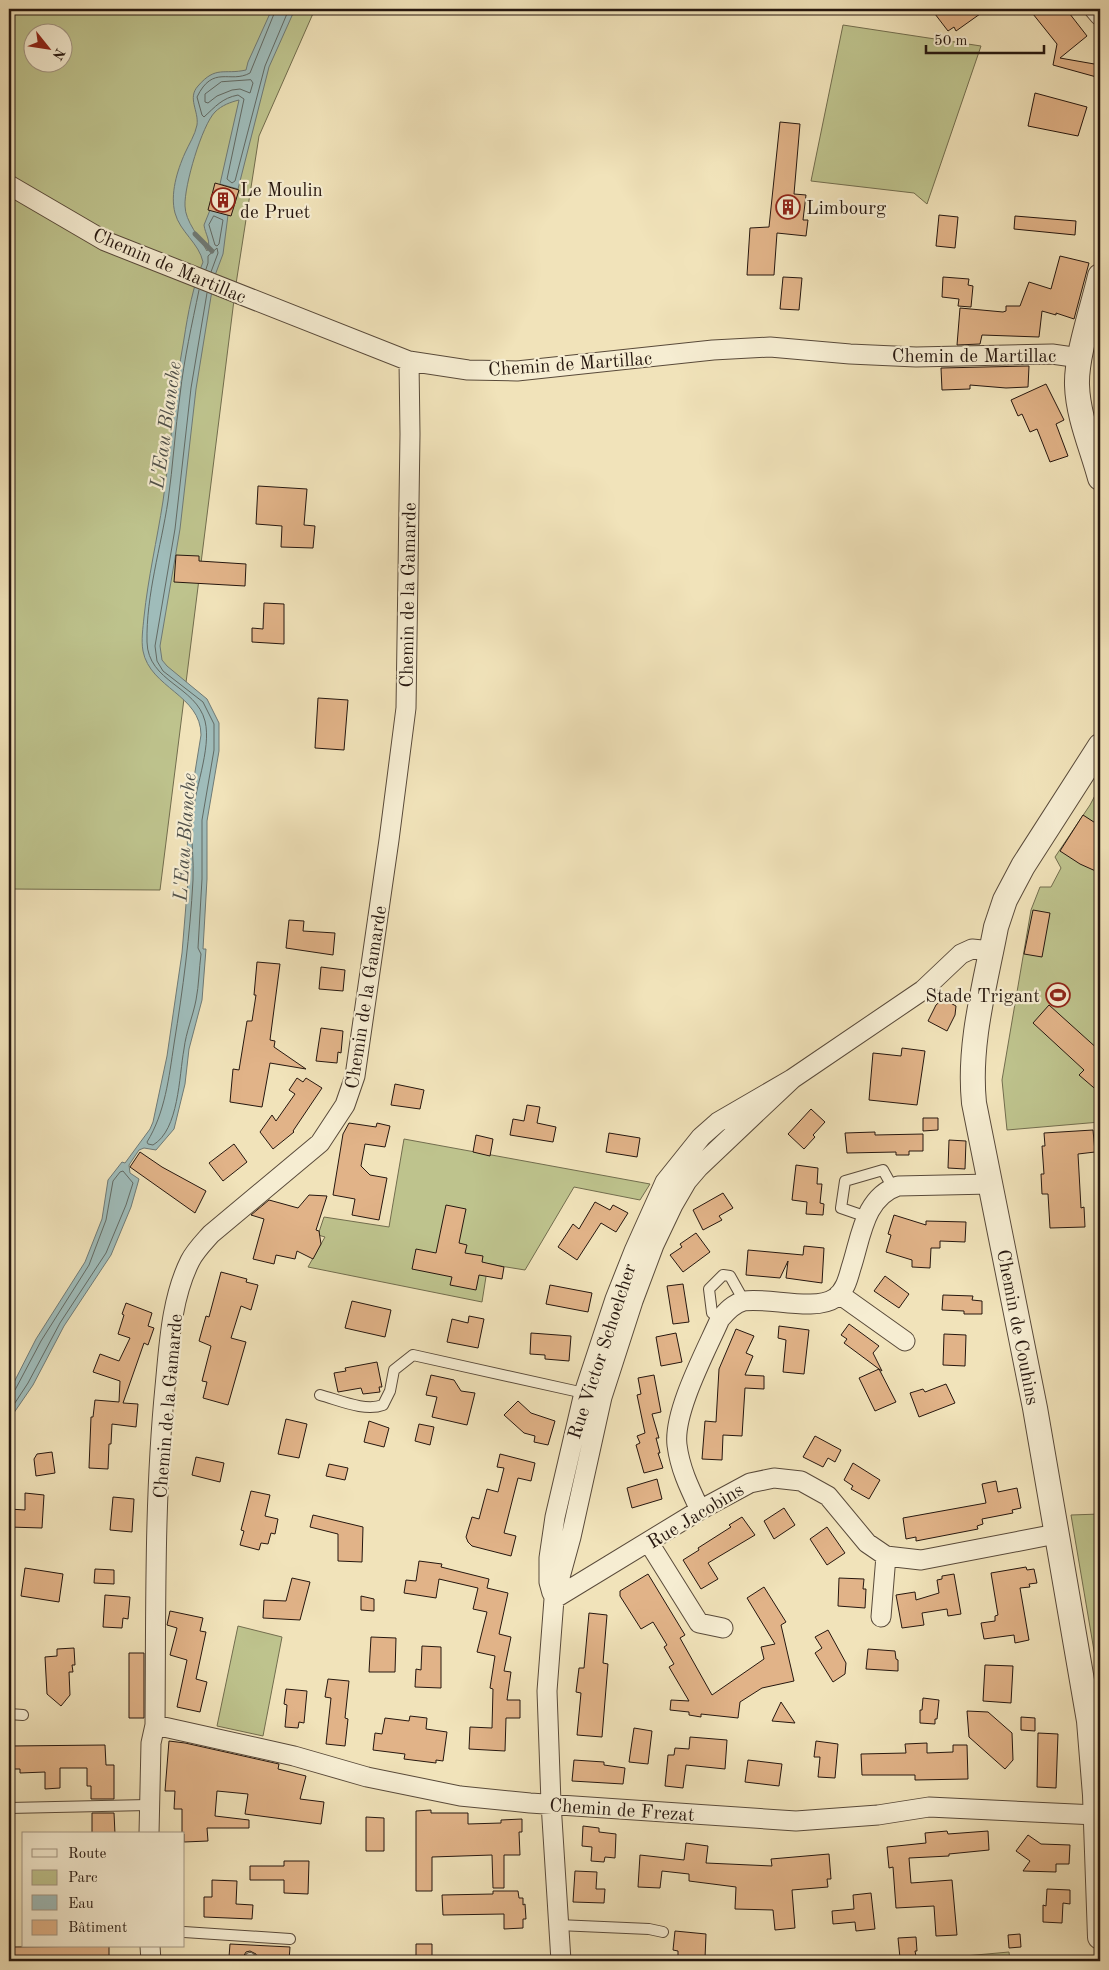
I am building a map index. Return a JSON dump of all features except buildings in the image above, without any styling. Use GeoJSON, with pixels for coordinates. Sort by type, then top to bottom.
{"type":"FeatureCollection","features":[{"type":"Feature","properties":{"kind":"street"},"geometry":{"type":"LineString","coordinates":[[1094,9],[1100,16]]}},
{"type":"Feature","properties":{"kind":"street","name":"Chemin de Martillac"},"geometry":{"type":"LineString","coordinates":[[9,185],[105,240],[409,362],[468,370],[517,371],[713,350],[770,346],[850,354],[916,357],[1041,354],[1080,358]]}},
{"type":"Feature","properties":{"kind":"street"},"geometry":{"type":"LineString","coordinates":[[1100,276],[1080,358],[1077,385],[1079,402],[1100,478]]}},
{"type":"Feature","properties":{"kind":"street","name":"Chemin de la Gamarde"},"geometry":{"type":"LineString","coordinates":[[149,1832],[148,1805],[151,1743],[155,1725],[157,1520],[160,1438],[170,1336],[180,1288],[193,1256],[211,1234],[320,1143],[345,1105],[355,1076],[406,708],[410,434],[409,362]]}},
{"type":"Feature","properties":{"kind":"street","name":"Chemin de Couhins"},"geometry":{"type":"LineString","coordinates":[[1100,746],[1023,866],[1001,910],[974,1044],[972,1083],[974,1103],[1035,1408],[1088,1721],[1094,1773],[1100,1937]]}},
{"type":"Feature","properties":{"kind":"street","name":"Rue Victor Schoelcher"},"geometry":{"type":"LineString","coordinates":[[554,1599],[549,1582],[548,1558],[566,1466],[584,1394],[615,1299],[634,1251],[666,1182],[701,1137],[718,1122],[792,1079],[923,990],[961,954],[972,949],[992,951]]}},
{"type":"Feature","properties":{"kind":"street","name":"Rue Victor Schoelcher"},"geometry":{"type":"LineString","coordinates":[[561,1961],[551,1803],[547,1691],[554,1599],[571,1538],[602,1397],[633,1301],[654,1245],[687,1181],[792,1079]]}},
{"type":"Feature","properties":{"kind":"street"},"geometry":{"type":"LineString","coordinates":[[700,1510],[687,1485],[680,1462],[677,1443],[678,1427],[681,1410],[720,1319],[727,1311],[744,1301],[820,1304],[839,1294],[847,1282],[867,1217],[877,1198],[893,1188],[991,1184]]}},
{"type":"Feature","properties":{"kind":"street"},"geometry":{"type":"LineString","coordinates":[[839,1294],[905,1341]]}},
{"type":"Feature","properties":{"kind":"street","name":"Rue Jacobins"},"geometry":{"type":"LineString","coordinates":[[554,1599],[649,1543],[700,1510],[750,1483],[774,1478],[801,1481],[828,1496],[867,1543],[886,1556],[920,1560],[1056,1534]]}},
{"type":"Feature","properties":{"kind":"street"},"geometry":{"type":"LineString","coordinates":[[649,1543],[699,1622],[723,1628]]}},
{"type":"Feature","properties":{"kind":"street"},"geometry":{"type":"LineString","coordinates":[[880,1617],[886,1556]]}},
{"type":"Feature","properties":{"kind":"street","name":"Chemin de Frezat"},"geometry":{"type":"LineString","coordinates":[[155,1725],[294,1756],[367,1776],[460,1796],[530,1803],[796,1821],[878,1815],[929,1808],[1096,1815]]}},
{"type":"Feature","properties":{"kind":"street"},"geometry":{"type":"LineString","coordinates":[[150,1948],[151,1961]]}},
{"type":"Feature","properties":{"kind":"lane"},"geometry":{"type":"LineString","coordinates":[[867,1217],[840,1208],[845,1181],[883,1170],[893,1188]]}},
{"type":"Feature","properties":{"kind":"lane"},"geometry":{"type":"LineString","coordinates":[[720,1319],[712,1313],[709,1289],[723,1274],[730,1276],[744,1301]]}},
{"type":"Feature","properties":{"kind":"lane"},"geometry":{"type":"LineString","coordinates":[[320,1395],[376,1408],[384,1404],[390,1391],[394,1370],[413,1355],[584,1394]]}},
{"type":"Feature","properties":{"kind":"lane"},"geometry":{"type":"LineString","coordinates":[[9,1714],[23,1715]]}},
{"type":"Feature","properties":{"kind":"lane"},"geometry":{"type":"LineString","coordinates":[[9,1808],[148,1805]]}},
{"type":"Feature","properties":{"kind":"lane"},"geometry":{"type":"LineString","coordinates":[[558,1925],[649,1929],[663,1932]]}},
{"type":"Feature","properties":{"kind":"lane"},"geometry":{"type":"LineString","coordinates":[[185,1932],[290,1939]]}},
{"type":"Feature","properties":{"kind":"green space"},"geometry":{"type":"Polygon","coordinates":[[[9,9],[315,9],[259,136],[236,284],[160,890],[9,889],[9,9]]]}},
{"type":"Feature","properties":{"kind":"green space"},"geometry":{"type":"Polygon","coordinates":[[[843,25],[981,46],[927,204],[914,193],[811,181],[843,25]]]}},
{"type":"Feature","properties":{"kind":"green space","name":"Stade Trigant"},"geometry":{"type":"Polygon","coordinates":[[[1100,786],[1100,1122],[1007,1130],[1002,1080],[1031,910],[1040,887],[1051,887],[1061,868],[1055,857],[1090,805],[1100,786]]]}},
{"type":"Feature","properties":{"kind":"green space"},"geometry":{"type":"Polygon","coordinates":[[[404,1139],[650,1184],[640,1200],[574,1187],[525,1270],[488,1264],[482,1302],[308,1267],[325,1237],[318,1235],[324,1217],[389,1227],[404,1139]]]}},
{"type":"Feature","properties":{"kind":"green space"},"geometry":{"type":"Polygon","coordinates":[[[1100,1514],[1100,1686],[1071,1515],[1100,1514]]]}},
{"type":"Feature","properties":{"kind":"green space"},"geometry":{"type":"Polygon","coordinates":[[[238,1626],[282,1637],[263,1736],[217,1726],[238,1626]]]}},
{"type":"Feature","properties":{"kind":"green space"},"geometry":{"type":"Polygon","coordinates":[[[1009,1952],[1010,1961],[909,1961],[1009,1952]]]}},
{"type":"Feature","properties":{"kind":"water"},"geometry":{"type":"Polygon","coordinates":[[[272,9],[295,9],[269,67],[238,189],[220,184],[239,100],[221,107],[210,119],[195,156],[185,197],[187,218],[207,251],[209,241],[204,225],[210,210],[228,215],[223,254],[214,278],[196,389],[180,529],[160,646],[162,660],[207,699],[219,723],[219,751],[207,821],[207,879],[203,949],[206,949],[202,1000],[189,1049],[185,1084],[174,1129],[156,1150],[144,1148],[139,1150],[129,1165],[130,1173],[139,1179],[131,1207],[111,1255],[64,1326],[33,1385],[9,1420],[9,1392],[36,1339],[85,1262],[102,1219],[108,1180],[122,1162],[125,1163],[150,1129],[167,1056],[182,953],[188,880],[187,821],[201,735],[199,721],[193,710],[155,674],[148,664],[142,643],[150,573],[163,501],[187,319],[196,280],[203,262],[198,249],[177,220],[173,198],[179,167],[197,125],[193,100],[195,91],[204,79],[210,75],[220,72],[246,70],[272,9]]]}},
{"type":"Feature","properties":{"kind":"waterway","name":"L'Eau Blanche"},"geometry":{"type":"LineString","coordinates":[[195,234],[212,251]]}},
{"type":"Feature","properties":{"kind":"place","name":"Le Moulin de Pruet"},"geometry":{"type":"Point","coordinates":[223,200]}},
{"type":"Feature","properties":{"kind":"place","name":"Limbourg"},"geometry":{"type":"Point","coordinates":[788,207]}},
{"type":"Feature","properties":{"kind":"place","name":"Stade Trigant"},"geometry":{"type":"Point","coordinates":[1058,995]}}]}
